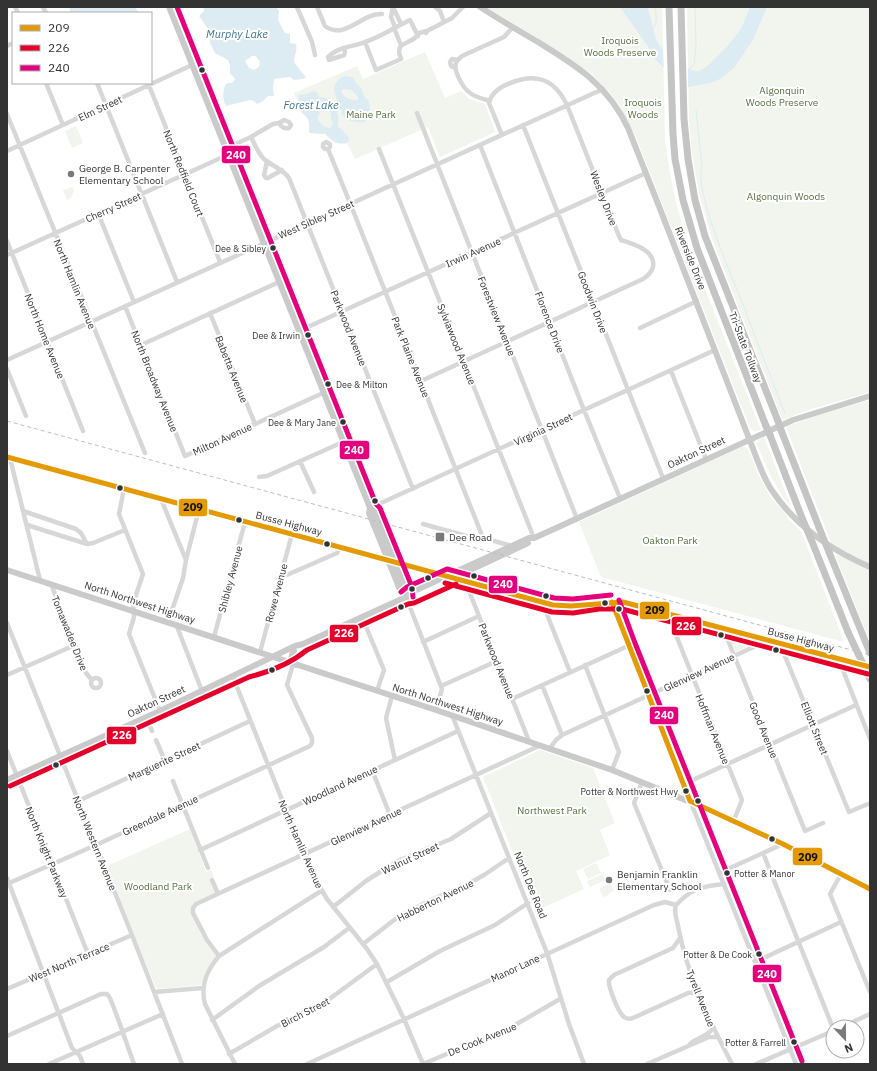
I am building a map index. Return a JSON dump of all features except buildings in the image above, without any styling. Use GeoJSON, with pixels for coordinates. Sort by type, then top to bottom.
{"type":"FeatureCollection","features":[{"type":"Feature","properties":{"kind":"highway","name":"Tri-State Tollway"},"geometry":{"type":"LineString","coordinates":[[669,7],[670,84],[675,159],[679,185],[688,219],[700,256],[802,518],[848,632],[870,679]]}},
{"type":"Feature","properties":{"kind":"highway","name":"Tri-State Tollway"},"geometry":{"type":"LineString","coordinates":[[681,7],[685,135],[688,165],[701,222],[714,260],[870,654]]}},
{"type":"Feature","properties":{"kind":"main road"},"geometry":{"type":"LineString","coordinates":[[169,7],[343,442],[370,508],[374,511],[401,592],[406,597]]}},
{"type":"Feature","properties":{"kind":"main road","name":"Riverside Drive"},"geometry":{"type":"LineString","coordinates":[[480,7],[580,68],[603,89],[614,103],[624,119],[697,301],[765,479],[774,494],[814,535],[852,559],[870,567]]}},
{"type":"Feature","properties":{"kind":"main road","name":"Oakton Street"},"geometry":{"type":"LineString","coordinates":[[247,670],[254,669],[295,646],[303,644],[406,597],[411,597],[529,538],[534,538],[577,519],[749,439],[801,417],[870,396]]}},
{"type":"Feature","properties":{"kind":"main road","name":"Busse Highway"},"geometry":{"type":"LineString","coordinates":[[8,457],[542,602],[564,606],[623,602],[870,667]]}},
{"type":"Feature","properties":{"kind":"main road"},"geometry":{"type":"LineString","coordinates":[[370,508],[369,513],[391,561]]}},
{"type":"Feature","properties":{"kind":"main road","name":"Oakton Street"},"geometry":{"type":"LineString","coordinates":[[450,577],[525,545],[531,542],[534,538]]}},
{"type":"Feature","properties":{"kind":"main road"},"geometry":{"type":"LineString","coordinates":[[376,557],[381,551],[382,544]]}},
{"type":"Feature","properties":{"kind":"main road","name":"North Northwest Highway"},"geometry":{"type":"LineString","coordinates":[[7,570],[258,651],[275,658],[436,710],[612,770],[734,820],[870,889]]}},
{"type":"Feature","properties":{"kind":"main road","name":"Oakton Street"},"geometry":{"type":"LineString","coordinates":[[7,780],[160,711],[233,677],[257,664],[294,651],[303,644]]}},
{"type":"Feature","properties":{"kind":"main road"},"geometry":{"type":"LineString","coordinates":[[257,664],[259,661],[258,651]]}},
{"type":"Feature","properties":{"kind":"main road"},"geometry":{"type":"LineString","coordinates":[[294,651],[292,657],[294,664]]}},
{"type":"Feature","properties":{"kind":"street"},"geometry":{"type":"LineString","coordinates":[[297,7],[315,55]]}},
{"type":"Feature","properties":{"kind":"street"},"geometry":{"type":"LineString","coordinates":[[317,7],[326,26],[334,30],[346,29],[374,14],[382,14]]}},
{"type":"Feature","properties":{"kind":"street"},"geometry":{"type":"LineString","coordinates":[[393,7],[401,24]]}},
{"type":"Feature","properties":{"kind":"street"},"geometry":{"type":"LineString","coordinates":[[393,7],[392,17],[402,45]]}},
{"type":"Feature","properties":{"kind":"street"},"geometry":{"type":"LineString","coordinates":[[435,7],[440,11],[444,22]]}},
{"type":"Feature","properties":{"kind":"street"},"geometry":{"type":"LineString","coordinates":[[366,42],[376,70],[402,59],[398,49],[402,45],[419,33],[427,31],[452,18],[463,7]]}},
{"type":"Feature","properties":{"kind":"street"},"geometry":{"type":"LineString","coordinates":[[344,48],[366,42],[410,20],[418,35]]}},
{"type":"Feature","properties":{"kind":"street"},"geometry":{"type":"LineString","coordinates":[[502,135],[490,106],[490,101],[468,92],[462,83],[456,64],[504,37],[513,27]]}},
{"type":"Feature","properties":{"kind":"street","name":"Elm Street"},"geometry":{"type":"LineString","coordinates":[[152,83],[192,66]]}},
{"type":"Feature","properties":{"kind":"street","name":"Wesley Drive"},"geometry":{"type":"LineString","coordinates":[[490,101],[494,92],[501,87],[521,79],[531,78],[543,80],[553,86],[561,94],[567,105],[620,238],[642,248],[651,256],[653,267],[649,275],[593,302]]}},
{"type":"Feature","properties":{"kind":"street"},"geometry":{"type":"LineString","coordinates":[[46,84],[63,125]]}},
{"type":"Feature","properties":{"kind":"street"},"geometry":{"type":"LineString","coordinates":[[97,84],[177,282]]}},
{"type":"Feature","properties":{"kind":"street","name":"Elm Street"},"geometry":{"type":"LineString","coordinates":[[7,151],[149,84]]}},
{"type":"Feature","properties":{"kind":"street","name":"North Redfield Court"},"geometry":{"type":"LineString","coordinates":[[149,84],[220,262]]}},
{"type":"Feature","properties":{"kind":"street","name":"West Sibley Street"},"geometry":{"type":"LineString","coordinates":[[7,360],[603,89]]}},
{"type":"Feature","properties":{"kind":"street","name":"Forestview Avenue"},"geometry":{"type":"LineString","coordinates":[[417,113],[577,519]]}},
{"type":"Feature","properties":{"kind":"street","name":"North Hamlin Avenue"},"geometry":{"type":"LineString","coordinates":[[7,114],[145,453]]}},
{"type":"Feature","properties":{"kind":"street","name":"Cherry Street"},"geometry":{"type":"LineString","coordinates":[[9,254],[223,157],[231,146],[251,137],[273,124],[279,123]]}},
{"type":"Feature","properties":{"kind":"street","name":"Goodwin Drive"},"geometry":{"type":"LineString","coordinates":[[523,125],[663,478]]}},
{"type":"Feature","properties":{"kind":"street","name":"Parkwood Avenue"},"geometry":{"type":"LineString","coordinates":[[251,137],[257,150],[267,161],[282,170],[289,178],[413,489]]}},
{"type":"Feature","properties":{"kind":"street","name":"Florence Drive"},"geometry":{"type":"LineString","coordinates":[[480,145],[620,498]]}},
{"type":"Feature","properties":{"kind":"street","name":"Park Plaine Avenue"},"geometry":{"type":"LineString","coordinates":[[328,149],[483,538]]}},
{"type":"Feature","properties":{"kind":"street","name":"Sylviawood Avenue"},"geometry":{"type":"LineString","coordinates":[[379,149],[534,538]]}},
{"type":"Feature","properties":{"kind":"street"},"geometry":{"type":"LineString","coordinates":[[267,161],[264,175],[266,178],[282,170]]}},
{"type":"Feature","properties":{"kind":"street","name":"Irwin Avenue"},"geometry":{"type":"LineString","coordinates":[[299,331],[646,174]]}},
{"type":"Feature","properties":{"kind":"street"},"geometry":{"type":"LineString","coordinates":[[98,213],[134,302]]}},
{"type":"Feature","properties":{"kind":"street","name":"North Home Avenue"},"geometry":{"type":"LineString","coordinates":[[7,241],[9,254],[48,341],[83,432]]}},
{"type":"Feature","properties":{"kind":"street"},"geometry":{"type":"LineString","coordinates":[[141,345],[279,282]]}},
{"type":"Feature","properties":{"kind":"street"},"geometry":{"type":"LineString","coordinates":[[640,328],[697,301]]}},
{"type":"Feature","properties":{"kind":"street"},"geometry":{"type":"LineString","coordinates":[[421,381],[593,302]]}},
{"type":"Feature","properties":{"kind":"street","name":"North Broadway Avenue"},"geometry":{"type":"LineString","coordinates":[[125,306],[185,456]]}},
{"type":"Feature","properties":{"kind":"street","name":"Babetta Avenue"},"geometry":{"type":"LineString","coordinates":[[210,314],[254,424]]}},
{"type":"Feature","properties":{"kind":"street","name":"Virginia Street"},"geometry":{"type":"LineString","coordinates":[[370,508],[715,350]]}},
{"type":"Feature","properties":{"kind":"street"},"geometry":{"type":"LineString","coordinates":[[7,369],[26,416]]}},
{"type":"Feature","properties":{"kind":"street"},"geometry":{"type":"LineString","coordinates":[[671,371],[706,459]]}},
{"type":"Feature","properties":{"kind":"street","name":"Milton Avenue"},"geometry":{"type":"LineString","coordinates":[[185,456],[323,392]]}},
{"type":"Feature","properties":{"kind":"street"},"geometry":{"type":"LineString","coordinates":[[259,477],[267,476],[343,442]]}},
{"type":"Feature","properties":{"kind":"street"},"geometry":{"type":"LineString","coordinates":[[8,457],[27,525],[40,580]]}},
{"type":"Feature","properties":{"kind":"street"},"geometry":{"type":"LineString","coordinates":[[300,461],[314,492]]}},
{"type":"Feature","properties":{"kind":"street"},"geometry":{"type":"LineString","coordinates":[[124,489],[119,514],[124,530],[143,574],[133,604],[134,617],[129,634],[160,711]]}},
{"type":"Feature","properties":{"kind":"street"},"geometry":{"type":"LineString","coordinates":[[161,499],[186,560]]}},
{"type":"Feature","properties":{"kind":"street"},"geometry":{"type":"LineString","coordinates":[[168,622],[183,578],[199,509]]}},
{"type":"Feature","properties":{"kind":"street"},"geometry":{"type":"LineString","coordinates":[[23,511],[76,529],[81,533],[87,544]]}},
{"type":"Feature","properties":{"kind":"street","name":"Shibley Avenue"},"geometry":{"type":"LineString","coordinates":[[214,637],[246,522]]}},
{"type":"Feature","properties":{"kind":"street"},"geometry":{"type":"LineString","coordinates":[[423,524],[477,539],[483,538],[512,546]]}},
{"type":"Feature","properties":{"kind":"street"},"geometry":{"type":"LineString","coordinates":[[27,525],[87,544],[124,530]]}},
{"type":"Feature","properties":{"kind":"street","name":"Rowe Avenue"},"geometry":{"type":"LineString","coordinates":[[258,651],[292,534]]}},
{"type":"Feature","properties":{"kind":"street"},"geometry":{"type":"LineString","coordinates":[[280,578],[337,553],[340,547]]}},
{"type":"Feature","properties":{"kind":"street","name":"Parkwood Avenue"},"geometry":{"type":"LineString","coordinates":[[465,581],[529,741]]}},
{"type":"Feature","properties":{"kind":"street","name":"Tomawadee Drive"},"geometry":{"type":"LineString","coordinates":[[51,584],[86,673],[92,680]]}},
{"type":"Feature","properties":{"kind":"street"},"geometry":{"type":"LineString","coordinates":[[406,597],[441,686],[442,692],[436,710]]}},
{"type":"Feature","properties":{"kind":"street"},"geometry":{"type":"LineString","coordinates":[[542,602],[570,672]]}},
{"type":"Feature","properties":{"kind":"street"},"geometry":{"type":"LineString","coordinates":[[612,602],[628,646],[796,1064]]}},
{"type":"Feature","properties":{"kind":"street"},"geometry":{"type":"LineString","coordinates":[[423,642],[479,616]]}},
{"type":"Feature","properties":{"kind":"street","name":"Hoffman Avenue"},"geometry":{"type":"LineString","coordinates":[[672,616],[670,620],[691,676],[742,800],[734,820]]}},
{"type":"Feature","properties":{"kind":"street"},"geometry":{"type":"LineString","coordinates":[[362,617],[384,670],[377,691]]}},
{"type":"Feature","properties":{"kind":"street","name":"North Western Avenue"},"geometry":{"type":"LineString","coordinates":[[7,623],[182,1064]]}},
{"type":"Feature","properties":{"kind":"street"},"geometry":{"type":"LineString","coordinates":[[176,624],[202,691]]}},
{"type":"Feature","properties":{"kind":"street","name":"Good Avenue"},"geometry":{"type":"LineString","coordinates":[[723,628],[805,831],[823,823]]}},
{"type":"Feature","properties":{"kind":"street","name":"Glenview Avenue"},"geometry":{"type":"LineString","coordinates":[[550,748],[562,735],[758,645],[762,639]]}},
{"type":"Feature","properties":{"kind":"street","name":"Elliott Street"},"geometry":{"type":"LineString","coordinates":[[780,644],[849,812],[868,804]]}},
{"type":"Feature","properties":{"kind":"street"},"geometry":{"type":"LineString","coordinates":[[7,676],[75,645]]}},
{"type":"Feature","properties":{"kind":"street"},"geometry":{"type":"LineString","coordinates":[[512,699],[628,646]]}},
{"type":"Feature","properties":{"kind":"street"},"geometry":{"type":"LineString","coordinates":[[839,660],[870,739]]}},
{"type":"Feature","properties":{"kind":"street"},"geometry":{"type":"LineString","coordinates":[[441,686],[497,661]]}},
{"type":"Feature","properties":{"kind":"street","name":"Greendale Avenue"},"geometry":{"type":"LineString","coordinates":[[8,884],[308,747],[312,743],[312,738],[287,685],[294,664]]}},
{"type":"Feature","properties":{"kind":"street"},"geometry":{"type":"LineString","coordinates":[[585,665],[619,752],[612,770]]}},
{"type":"Feature","properties":{"kind":"street","name":"North Hamlin Avenue"},"geometry":{"type":"LineString","coordinates":[[233,677],[303,855],[322,891],[377,964],[387,982],[423,1064]]}},
{"type":"Feature","properties":{"kind":"street"},"geometry":{"type":"LineString","coordinates":[[542,685],[562,735]]}},
{"type":"Feature","properties":{"kind":"street"},"geometry":{"type":"LineString","coordinates":[[392,696],[386,718],[395,760]]}},
{"type":"Feature","properties":{"kind":"street"},"geometry":{"type":"LineString","coordinates":[[684,784],[856,705]]}},
{"type":"Feature","properties":{"kind":"street","name":"North Dee Road"},"geometry":{"type":"LineString","coordinates":[[452,716],[547,953],[560,999],[584,1064]]}},
{"type":"Feature","properties":{"kind":"street"},"geometry":{"type":"LineString","coordinates":[[146,717],[152,731]]}},
{"type":"Feature","properties":{"kind":"street","name":"Marguerite Street"},"geometry":{"type":"LineString","coordinates":[[78,801],[250,721]]}},
{"type":"Feature","properties":{"kind":"street","name":"Woodland Avenue"},"geometry":{"type":"LineString","coordinates":[[200,850],[458,731]]}},
{"type":"Feature","properties":{"kind":"street"},"geometry":{"type":"LineString","coordinates":[[156,740],[165,761]]}},
{"type":"Feature","properties":{"kind":"street","name":"Glenview Avenue"},"geometry":{"type":"LineString","coordinates":[[219,956],[198,924],[193,908],[196,904],[541,745]]}},
{"type":"Feature","properties":{"kind":"street","name":"North Knight Parkway"},"geometry":{"type":"LineString","coordinates":[[7,751],[88,954]]}},
{"type":"Feature","properties":{"kind":"street"},"geometry":{"type":"LineString","coordinates":[[372,770],[390,815]]}},
{"type":"Feature","properties":{"kind":"street"},"geometry":{"type":"LineString","coordinates":[[173,781],[208,868]]}},
{"type":"Feature","properties":{"kind":"street"},"geometry":{"type":"LineString","coordinates":[[642,782],[634,802],[670,890]]}},
{"type":"Feature","properties":{"kind":"street","name":"Walnut Street"},"geometry":{"type":"LineString","coordinates":[[333,907],[366,881],[383,870],[400,860],[451,838],[491,813]]}},
{"type":"Feature","properties":{"kind":"street"},"geometry":{"type":"LineString","coordinates":[[719,872],[783,844]]}},
{"type":"Feature","properties":{"kind":"street"},"geometry":{"type":"LineString","coordinates":[[763,853],[829,1019]]}},
{"type":"Feature","properties":{"kind":"street","name":"Habberton Avenue"},"geometry":{"type":"LineString","coordinates":[[363,944],[398,917],[416,907],[468,884],[509,858]]}},
{"type":"Feature","properties":{"kind":"street"},"geometry":{"type":"LineString","coordinates":[[841,874],[830,894],[870,992]]}},
{"type":"Feature","properties":{"kind":"street"},"geometry":{"type":"LineString","coordinates":[[7,878],[8,884],[72,1048],[80,1056],[83,1064]]}},
{"type":"Feature","properties":{"kind":"street"},"geometry":{"type":"LineString","coordinates":[[212,880],[218,894]]}},
{"type":"Feature","properties":{"kind":"street"},"geometry":{"type":"LineString","coordinates":[[676,905],[696,889],[724,884]]}},
{"type":"Feature","properties":{"kind":"street"},"geometry":{"type":"LineString","coordinates":[[234,1064],[205,1004],[203,988],[204,980],[209,969],[219,956],[322,891]]}},
{"type":"Feature","properties":{"kind":"street","name":"Manor Lane"},"geometry":{"type":"LineString","coordinates":[[307,1064],[659,903],[665,902],[676,905]]}},
{"type":"Feature","properties":{"kind":"street"},"geometry":{"type":"LineString","coordinates":[[387,982],[440,951],[499,923],[528,903]]}},
{"type":"Feature","properties":{"kind":"street","name":"Tyrell Avenue"},"geometry":{"type":"LineString","coordinates":[[676,905],[675,912],[680,938],[694,983],[717,1037],[732,1064]]}},
{"type":"Feature","properties":{"kind":"street"},"geometry":{"type":"LineString","coordinates":[[755,962],[841,922]]}},
{"type":"Feature","properties":{"kind":"street"},"geometry":{"type":"LineString","coordinates":[[212,1020],[259,986],[324,947],[349,928]]}},
{"type":"Feature","properties":{"kind":"street","name":"West North Terrace"},"geometry":{"type":"LineString","coordinates":[[7,989],[132,935]]}},
{"type":"Feature","properties":{"kind":"street"},"geometry":{"type":"LineString","coordinates":[[680,938],[673,948],[611,977],[608,983],[614,1001],[622,1015],[631,1019],[684,995],[690,991],[694,983]]}},
{"type":"Feature","properties":{"kind":"street"},"geometry":{"type":"LineString","coordinates":[[673,948],[678,948],[684,952]]}},
{"type":"Feature","properties":{"kind":"street","name":"Birch Street"},"geometry":{"type":"LineString","coordinates":[[229,1054],[277,1026],[328,1000],[377,964]]}},
{"type":"Feature","properties":{"kind":"street"},"geometry":{"type":"LineString","coordinates":[[154,992],[203,988]]}},
{"type":"Feature","properties":{"kind":"street"},"geometry":{"type":"LineString","coordinates":[[684,995],[693,993],[699,996]]}},
{"type":"Feature","properties":{"kind":"street"},"geometry":{"type":"LineString","coordinates":[[7,1036],[101,994],[107,994],[110,998],[134,1064]]}},
{"type":"Feature","properties":{"kind":"street","name":"De Cook Avenue"},"geometry":{"type":"LineString","coordinates":[[423,1064],[508,1029],[560,999]]}},
{"type":"Feature","properties":{"kind":"street"},"geometry":{"type":"LineString","coordinates":[[49,1064],[163,1014]]}},
{"type":"Feature","properties":{"kind":"street"},"geometry":{"type":"LineString","coordinates":[[859,1019],[870,1014]]}},
{"type":"Feature","properties":{"kind":"street"},"geometry":{"type":"LineString","coordinates":[[689,1045],[696,1038],[710,1033],[713,1028]]}},
{"type":"Feature","properties":{"kind":"street"},"geometry":{"type":"LineString","coordinates":[[756,1064],[825,1034]]}},
{"type":"Feature","properties":{"kind":"street"},"geometry":{"type":"LineString","coordinates":[[647,1064],[709,1037],[717,1037]]}},
{"type":"Feature","properties":{"kind":"green space","name":"Iroquois Woods Preserve"},"geometry":{"type":"Polygon","coordinates":[[[486,7],[662,7],[665,138],[670,174],[677,207],[693,259],[761,430],[755,431],[750,428],[636,137],[620,106],[612,95],[592,74],[562,53],[486,7]]]}},
{"type":"Feature","properties":{"kind":"green space","name":"Algonquin Woods Preserve"},"geometry":{"type":"Polygon","coordinates":[[[687,7],[870,7],[870,392],[805,411],[783,420],[782,419],[712,239],[699,193],[692,154],[689,121],[687,7]]]}},
{"type":"Feature","properties":{"kind":"green space","name":"Maine Park"},"geometry":{"type":"Polygon","coordinates":[[[425,52],[445,98],[461,91],[469,99],[485,104],[495,132],[440,157],[428,127],[355,159],[347,143],[337,143],[325,134],[310,133],[308,120],[297,106],[298,102],[294,93],[357,66],[363,79],[425,52]]]}},
{"type":"Feature","properties":{"kind":"green space"},"geometry":{"type":"Polygon","coordinates":[[[76,126],[83,143],[72,148],[65,131],[76,126]]]}},
{"type":"Feature","properties":{"kind":"green space"},"geometry":{"type":"Polygon","coordinates":[[[73,187],[74,191],[71,198],[67,200],[63,190],[73,187]]]}},
{"type":"Feature","properties":{"kind":"green space"},"geometry":{"type":"Polygon","coordinates":[[[870,400],[870,564],[832,545],[786,427],[816,416],[870,400]]]}},
{"type":"Feature","properties":{"kind":"green space"},"geometry":{"type":"Polygon","coordinates":[[[764,437],[792,509],[773,479],[757,444],[759,439],[764,437]]]}},
{"type":"Feature","properties":{"kind":"green space","name":"Oakton Park"},"geometry":{"type":"Polygon","coordinates":[[[742,447],[748,449],[759,476],[771,498],[786,514],[788,519],[801,531],[844,642],[601,577],[579,522],[742,447]]]}},
{"type":"Feature","properties":{"kind":"green space"},"geometry":{"type":"Polygon","coordinates":[[[835,554],[870,569],[870,640],[867,634],[835,554]]]}},
{"type":"Feature","properties":{"kind":"green space"},"geometry":{"type":"Polygon","coordinates":[[[731,635],[754,641],[756,643],[736,652],[729,637],[731,635]]]}},
{"type":"Feature","properties":{"kind":"green space","name":"Northwest Park"},"geometry":{"type":"Polygon","coordinates":[[[540,750],[593,768],[615,823],[600,830],[610,855],[576,871],[584,889],[536,911],[483,777],[540,750]]]}},
{"type":"Feature","properties":{"kind":"green space","name":"Woodland Park"},"geometry":{"type":"Polygon","coordinates":[[[190,829],[206,872],[211,870],[214,877],[209,879],[215,892],[214,894],[195,903],[191,908],[191,912],[202,935],[216,956],[207,969],[201,985],[158,989],[155,986],[107,866],[190,829]]]}},
{"type":"Feature","properties":{"kind":"green space"},"geometry":{"type":"Polygon","coordinates":[[[596,863],[601,873],[588,879],[583,869],[596,863]]]}},
{"type":"Feature","properties":{"kind":"green space"},"geometry":{"type":"Polygon","coordinates":[[[603,874],[606,880],[590,887],[587,881],[603,874]]]}},
{"type":"Feature","properties":{"kind":"green space"},"geometry":{"type":"Polygon","coordinates":[[[610,883],[614,890],[605,897],[599,889],[610,883]]]}},
{"type":"Feature","properties":{"kind":"water"},"geometry":{"type":"Polygon","coordinates":[[[69,7],[135,7],[138,12],[71,12],[69,7]]]}},
{"type":"Feature","properties":{"kind":"water","name":"Murphy Lake"},"geometry":{"type":"Polygon","coordinates":[[[204,7],[276,7],[279,11],[278,20],[285,33],[290,34],[290,43],[296,44],[297,48],[294,62],[306,77],[303,79],[294,80],[290,77],[274,79],[274,96],[268,96],[262,102],[257,104],[250,100],[226,106],[223,96],[225,85],[232,83],[235,79],[230,73],[230,65],[228,60],[215,53],[210,43],[210,32],[199,16],[204,11],[204,7]],[[252,56],[245,61],[249,68],[254,70],[259,67],[260,62],[256,56],[252,56]]]}},
{"type":"Feature","properties":{"kind":"water"},"geometry":{"type":"Polygon","coordinates":[[[620,7],[647,7],[655,36],[662,49],[671,58],[683,66],[694,71],[699,71],[715,59],[737,34],[750,7],[767,7],[753,40],[734,68],[720,79],[710,83],[688,87],[675,80],[654,58],[647,45],[620,7]]]}},
{"type":"Feature","properties":{"kind":"water"},"geometry":{"type":"Polygon","coordinates":[[[345,76],[353,77],[361,88],[365,98],[369,101],[370,109],[368,118],[364,122],[348,120],[341,113],[334,86],[340,78],[345,76]],[[341,90],[345,97],[358,100],[358,97],[352,90],[341,90]]]}},
{"type":"Feature","properties":{"kind":"water","name":"Forest Lake"},"geometry":{"type":"Polygon","coordinates":[[[313,91],[317,92],[319,97],[330,100],[333,103],[336,107],[338,115],[338,126],[348,136],[349,140],[347,143],[337,143],[325,134],[310,133],[309,121],[297,105],[299,101],[298,95],[307,94],[313,91]],[[324,107],[317,118],[322,125],[330,128],[333,124],[331,113],[326,107],[324,107]]]}},
{"type":"Feature","properties":{"kind":"pier"},"geometry":{"type":"Polygon","coordinates":[[[663,50],[688,66],[688,89],[674,82],[664,73],[663,50]]]}},
{"type":"Feature","properties":{"kind":"waterway"},"geometry":{"type":"LineString","coordinates":[[653,29],[656,22],[655,7]]}},
{"type":"Feature","properties":{"kind":"waterway"},"geometry":{"type":"LineString","coordinates":[[688,70],[694,65],[696,46],[695,7]]}},
{"type":"Feature","properties":{"kind":"waterway"},"geometry":{"type":"LineString","coordinates":[[696,110],[702,166],[701,178],[703,194],[708,212],[714,232],[785,413]]}},
{"type":"Feature","properties":{"kind":"railway"},"geometry":{"type":"LineString","coordinates":[[7,421],[870,655]]}},
{"type":"Feature","properties":{"kind":"transit line","name":"240"},"geometry":{"type":"LineString","coordinates":[[177,7],[376,504],[380,508],[412,587],[413,597]]}},
{"type":"Feature","properties":{"kind":"transit line","name":"209"},"geometry":{"type":"LineString","coordinates":[[7,457],[553,605],[571,606],[623,602],[870,667]]}},
{"type":"Feature","properties":{"kind":"transit line","name":"240"},"geometry":{"type":"LineString","coordinates":[[401,592],[407,587],[447,569],[554,598],[573,599],[611,595]]}},
{"type":"Feature","properties":{"kind":"transit line","name":"226"},"geometry":{"type":"LineString","coordinates":[[445,583],[552,612],[573,613],[599,609],[622,609],[868,674]]}},
{"type":"Feature","properties":{"kind":"transit line","name":"226"},"geometry":{"type":"LineString","coordinates":[[10,786],[249,677],[280,666],[307,650],[456,584]]}},
{"type":"Feature","properties":{"kind":"transit line","name":"240"},"geometry":{"type":"LineString","coordinates":[[619,600],[802,1061]]}},
{"type":"Feature","properties":{"kind":"transit line","name":"209"},"geometry":{"type":"LineString","coordinates":[[612,602],[690,801]]}},
{"type":"Feature","properties":{"kind":"transit line","name":"209"},"geometry":{"type":"LineString","coordinates":[[690,801],[783,844],[870,889]]}},
{"type":"Feature","properties":{"kind":"place","name":"George B. Carpenter Elementary School"},"geometry":{"type":"Point","coordinates":[71,174]}},
{"type":"Feature","properties":{"kind":"place","name":"Dee & Sibley"},"geometry":{"type":"Point","coordinates":[273,248]}},
{"type":"Feature","properties":{"kind":"place","name":"Dee & Irwin"},"geometry":{"type":"Point","coordinates":[308,335]}},
{"type":"Feature","properties":{"kind":"place","name":"Dee & Milton"},"geometry":{"type":"Point","coordinates":[328,384]}},
{"type":"Feature","properties":{"kind":"place","name":"Dee & Mary Jane"},"geometry":{"type":"Point","coordinates":[343,422]}},
{"type":"Feature","properties":{"kind":"place","name":"Dee Road"},"geometry":{"type":"Point","coordinates":[440,537]}},
{"type":"Feature","properties":{"kind":"place","name":"Potter & Northwest Hwy"},"geometry":{"type":"Point","coordinates":[686,791]}},
{"type":"Feature","properties":{"kind":"place","name":"Potter & Manor"},"geometry":{"type":"Point","coordinates":[727,873]}},
{"type":"Feature","properties":{"kind":"place","name":"Benjamin Franklin Elementary School"},"geometry":{"type":"Point","coordinates":[609,880]}},
{"type":"Feature","properties":{"kind":"place","name":"Potter & De Cook"},"geometry":{"type":"Point","coordinates":[759,954]}},
{"type":"Feature","properties":{"kind":"place","name":"Potter & Farrell"},"geometry":{"type":"Point","coordinates":[794,1042]}},
{"type":"Feature","properties":{"kind":"park label","name":"Iroquois Woods"},"geometry":{"type":"Point","coordinates":[643,108]}},
{"type":"Feature","properties":{"kind":"park label","name":"Algonquin Woods"},"geometry":{"type":"Point","coordinates":[786,196]}}]}
